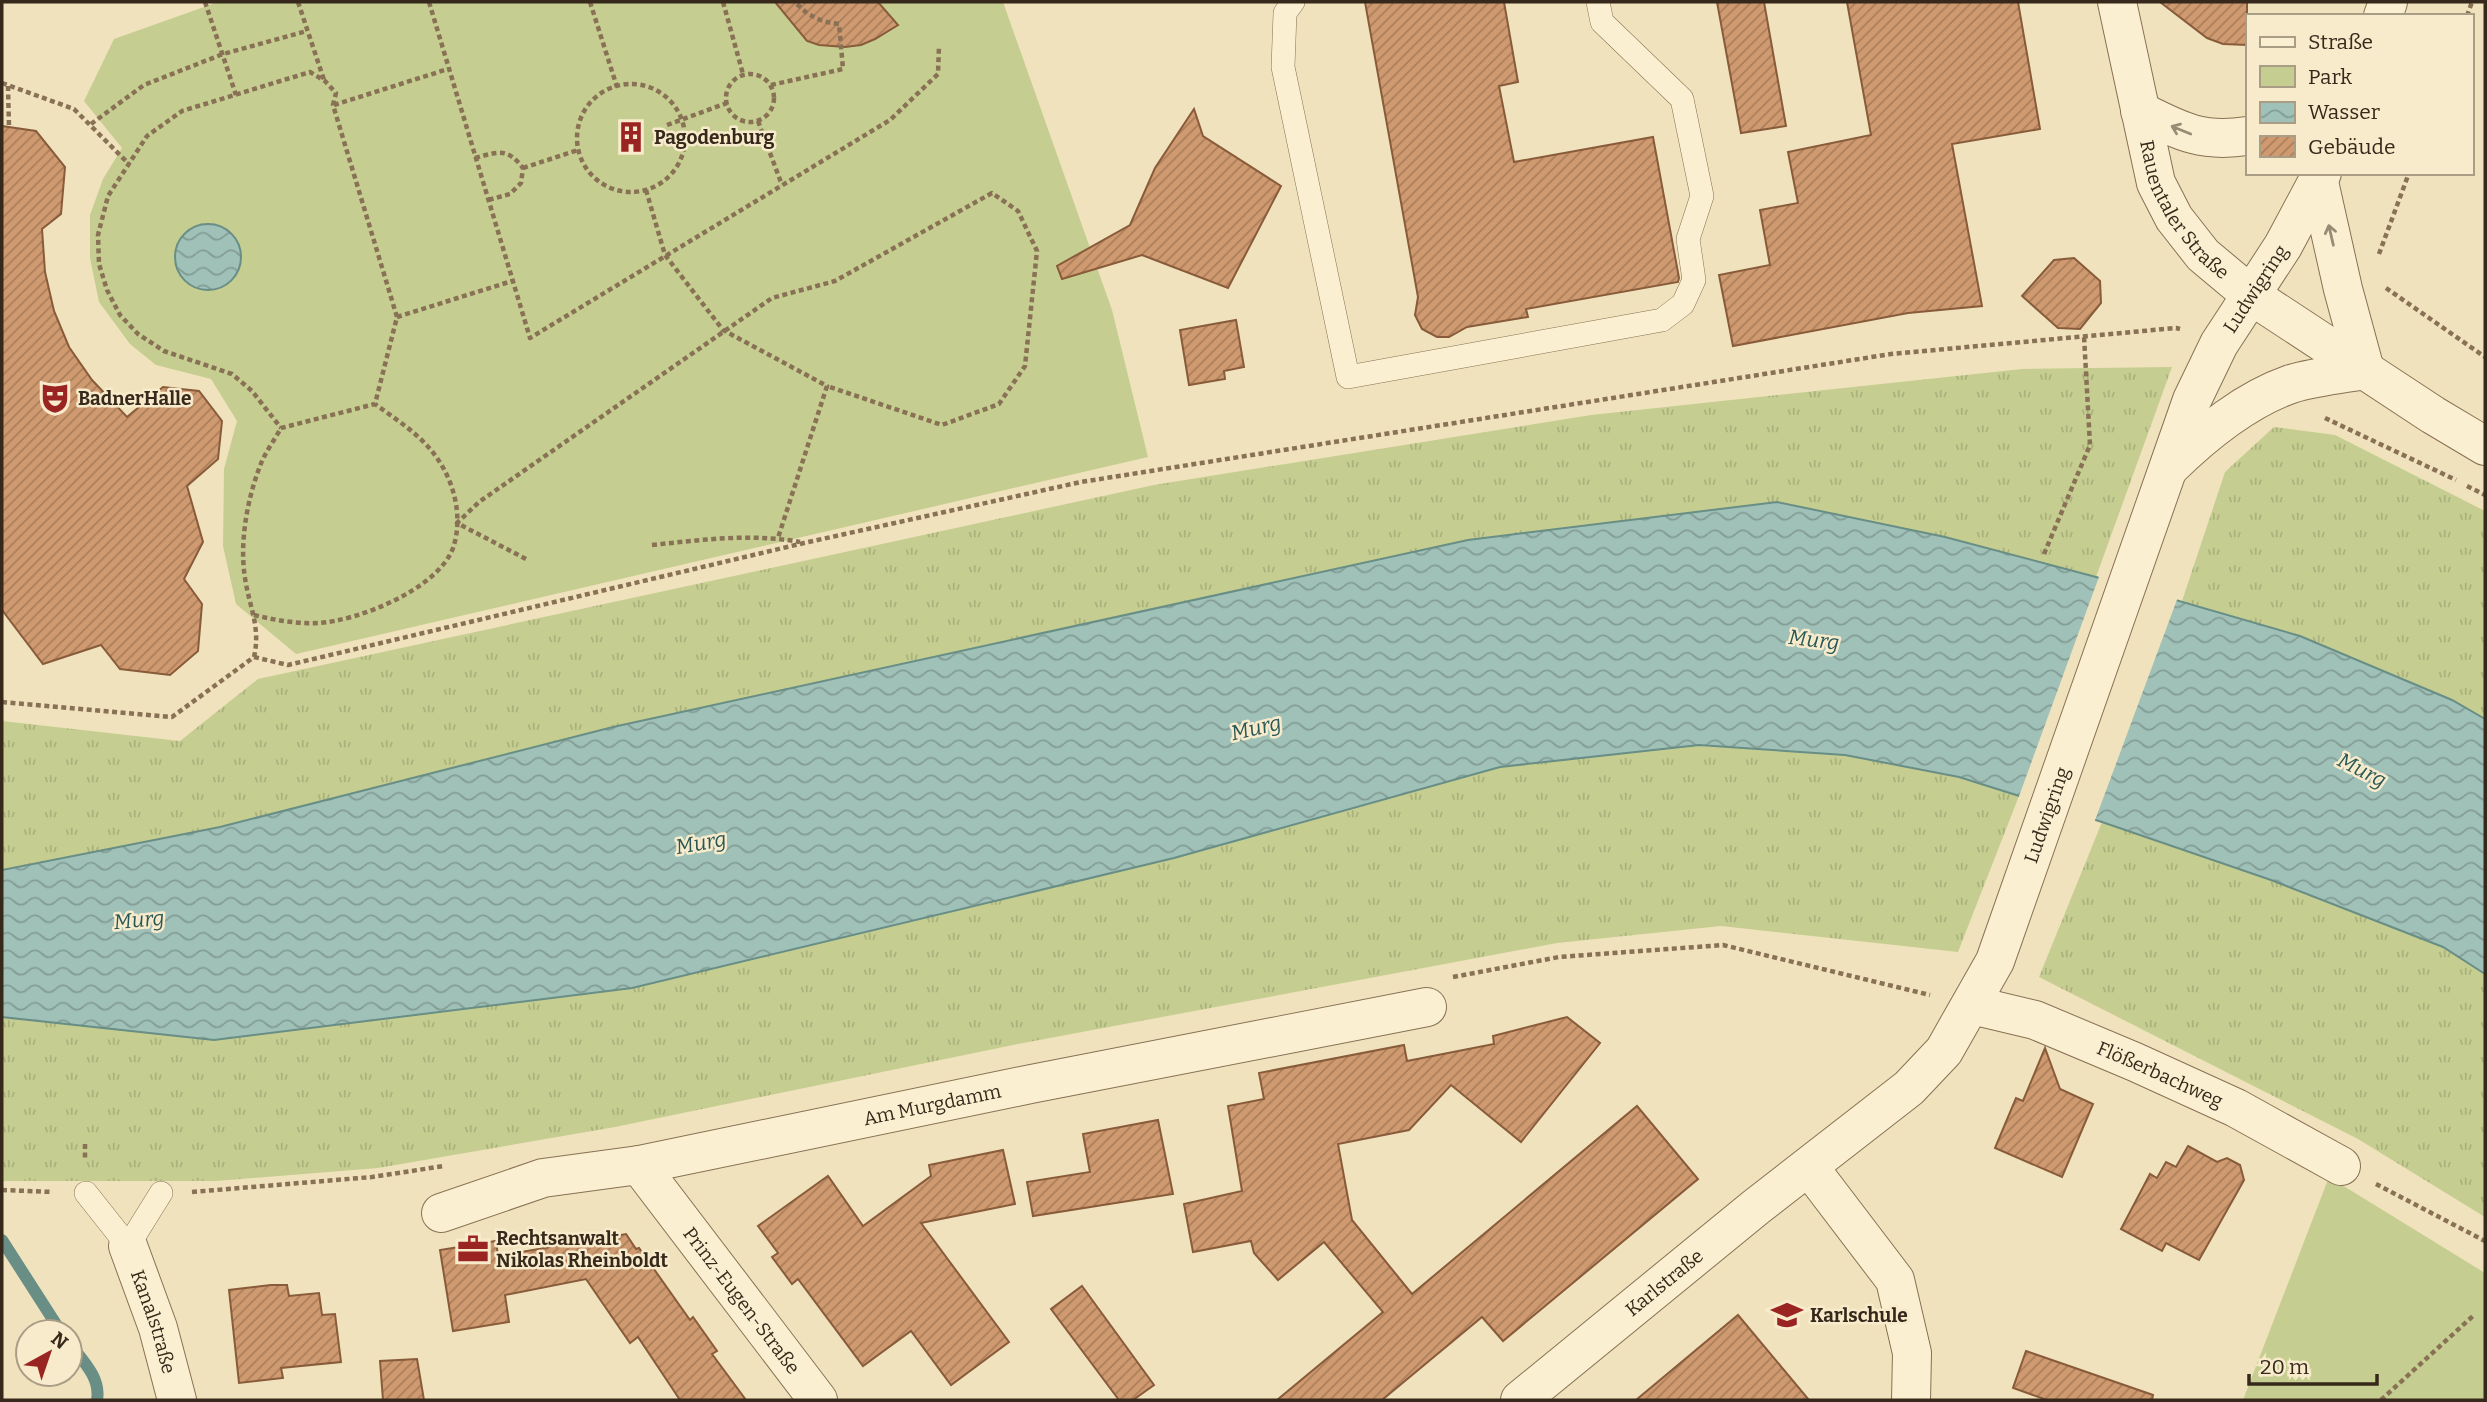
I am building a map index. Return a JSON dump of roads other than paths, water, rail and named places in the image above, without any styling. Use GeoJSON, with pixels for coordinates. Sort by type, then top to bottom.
{"type":"FeatureCollection","features":[{"type":"Feature","properties":{"kind":"street","name":"Rauentaler Straße"},"geometry":{"type":"LineString","coordinates":[[2117,2],[2155,183],[2174,218],[2203,255],[2252,296],[2485,446]]}},
{"type":"Feature","properties":{"kind":"street"},"geometry":{"type":"LineString","coordinates":[[2140,111],[2178,130],[2202,137],[2224,139],[2246,136]]}},
{"type":"Feature","properties":{"kind":"street"},"geometry":{"type":"LineString","coordinates":[[2168,469],[2196,442],[2231,416],[2273,392],[2293,384],[2365,370],[2343,289],[2320,177]]}},
{"type":"Feature","properties":{"kind":"street","name":"Ludwigring"},"geometry":{"type":"LineString","coordinates":[[1809,1167],[1909,1088],[1944,1051],[1995,961],[2192,400],[2220,344],[2252,296],[2320,177]]}},
{"type":"Feature","properties":{"kind":"street","name":"Flößerbachweg"},"geometry":{"type":"LineString","coordinates":[[1972,1005],[2035,1020],[2135,1062],[2236,1108],[2341,1166]]}},
{"type":"Feature","properties":{"kind":"street","name":"Am Murgdamm"},"geometry":{"type":"LineString","coordinates":[[441,1213],[543,1178],[639,1165],[1031,1084],[1427,1007]]}},
{"type":"Feature","properties":{"kind":"street","name":"Prinz-Eugen-Straße"},"geometry":{"type":"LineString","coordinates":[[639,1165],[818,1400]]}},
{"type":"Feature","properties":{"kind":"street"},"geometry":{"type":"LineString","coordinates":[[1809,1167],[1895,1280],[1912,1353],[1915,1399]]}},
{"type":"Feature","properties":{"kind":"street","name":"Karlstraße"},"geometry":{"type":"LineString","coordinates":[[1520,1400],[1756,1206],[1809,1167]]}},
{"type":"Feature","properties":{"kind":"street","name":"Kanalstraße"},"geometry":{"type":"LineString","coordinates":[[128,1246],[158,1328],[177,1400]]}},
{"type":"Feature","properties":{"kind":"lane"},"geometry":{"type":"LineString","coordinates":[[1293,2],[1285,13],[1283,67],[1348,377],[1662,320],[1683,304],[1694,280],[1688,239],[1702,196],[1682,99],[1602,22],[1598,2]]}},
{"type":"Feature","properties":{"kind":"lane"},"geometry":{"type":"LineString","coordinates":[[86,1193],[128,1246],[161,1193]]}},
{"type":"Feature","properties":{"kind":"water"},"geometry":{"type":"Polygon","coordinates":[[[208,224],[231,234],[241,257],[231,280],[208,290],[185,280],[175,257],[185,234],[208,224]]]}},
{"type":"Feature","properties":{"kind":"water","name":"Murg"},"geometry":{"type":"Polygon","coordinates":[[[1777,502],[1945,537],[2300,636],[2452,700],[2485,719],[2485,974],[2443,947],[2271,880],[1959,777],[1845,755],[1699,745],[1500,767],[1174,858],[632,988],[214,1040],[2,1017],[2,870],[220,827],[613,727],[1468,540],[1777,502]]]}},
{"type":"Feature","properties":{"kind":"waterway"},"geometry":{"type":"LineString","coordinates":[[2,1240],[52,1318]]}},
{"type":"Feature","properties":{"kind":"waterway"},"geometry":{"type":"LineString","coordinates":[[84,1362],[94,1377],[97,1400]]}},
{"type":"Feature","properties":{"kind":"place","name":"Pagodenburg"},"geometry":{"type":"Point","coordinates":[631,137]}},
{"type":"Feature","properties":{"kind":"place","name":"BadnerHalle"},"geometry":{"type":"Point","coordinates":[55,398]}},
{"type":"Feature","properties":{"kind":"place","name":"Rechtsanwalt Nikolas Rheinboldt"},"geometry":{"type":"Point","coordinates":[473,1249]}},
{"type":"Feature","properties":{"kind":"place","name":"Karlschule"},"geometry":{"type":"Point","coordinates":[1787,1315]}}]}
